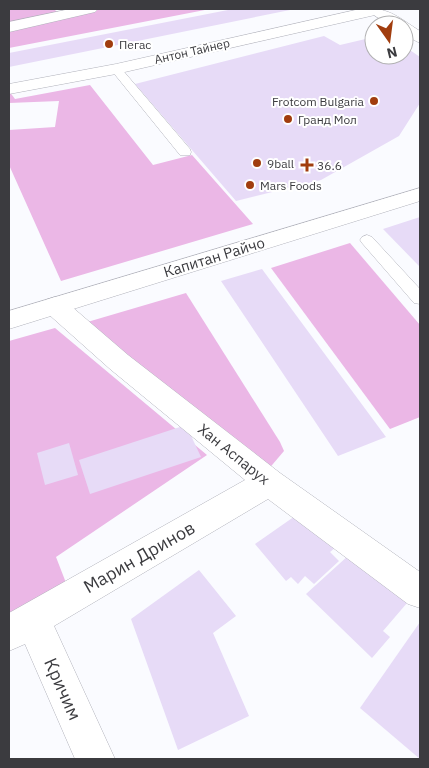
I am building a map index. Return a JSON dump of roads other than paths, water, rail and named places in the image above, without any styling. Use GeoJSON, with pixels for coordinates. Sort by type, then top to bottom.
{"type":"FeatureCollection","features":[{"type":"Feature","properties":{"kind":"street"},"geometry":{"type":"LineString","coordinates":[[9,27],[66,11],[90,9]]}},
{"type":"Feature","properties":{"kind":"street","name":"Антон Тайнер"},"geometry":{"type":"LineString","coordinates":[[9,89],[116,69],[374,9]]}},
{"type":"Feature","properties":{"kind":"street","name":"Капитан Райчо"},"geometry":{"type":"LineString","coordinates":[[9,320],[420,194]]}},
{"type":"Feature","properties":{"kind":"street","name":"Хан Аспарух"},"geometry":{"type":"LineString","coordinates":[[55,306],[119,362],[269,482],[420,592]]}},
{"type":"Feature","properties":{"kind":"street","name":"Марин Дринов"},"geometry":{"type":"LineString","coordinates":[[20,626],[269,482]]}},
{"type":"Feature","properties":{"kind":"street","name":"Кричим"},"geometry":{"type":"LineString","coordinates":[[20,626],[95,759]]}},
{"type":"Feature","properties":{"kind":"lane"},"geometry":{"type":"LineString","coordinates":[[116,69],[186,152]]}},
{"type":"Feature","properties":{"kind":"lane"},"geometry":{"type":"LineString","coordinates":[[367,240],[420,299]]}},
{"type":"Feature","properties":{"kind":"place","name":"Пегас"},"geometry":{"type":"Point","coordinates":[109,44]}},
{"type":"Feature","properties":{"kind":"place","name":"Frotcom Bulgaria"},"geometry":{"type":"Point","coordinates":[374,101]}},
{"type":"Feature","properties":{"kind":"place","name":"Гранд Мол"},"geometry":{"type":"Point","coordinates":[288,119]}},
{"type":"Feature","properties":{"kind":"place","name":"9ball"},"geometry":{"type":"Point","coordinates":[257,163]}},
{"type":"Feature","properties":{"kind":"place","name":"36.6"},"geometry":{"type":"Point","coordinates":[307,165]}},
{"type":"Feature","properties":{"kind":"place","name":"Mars Foods"},"geometry":{"type":"Point","coordinates":[250,185]}}]}
